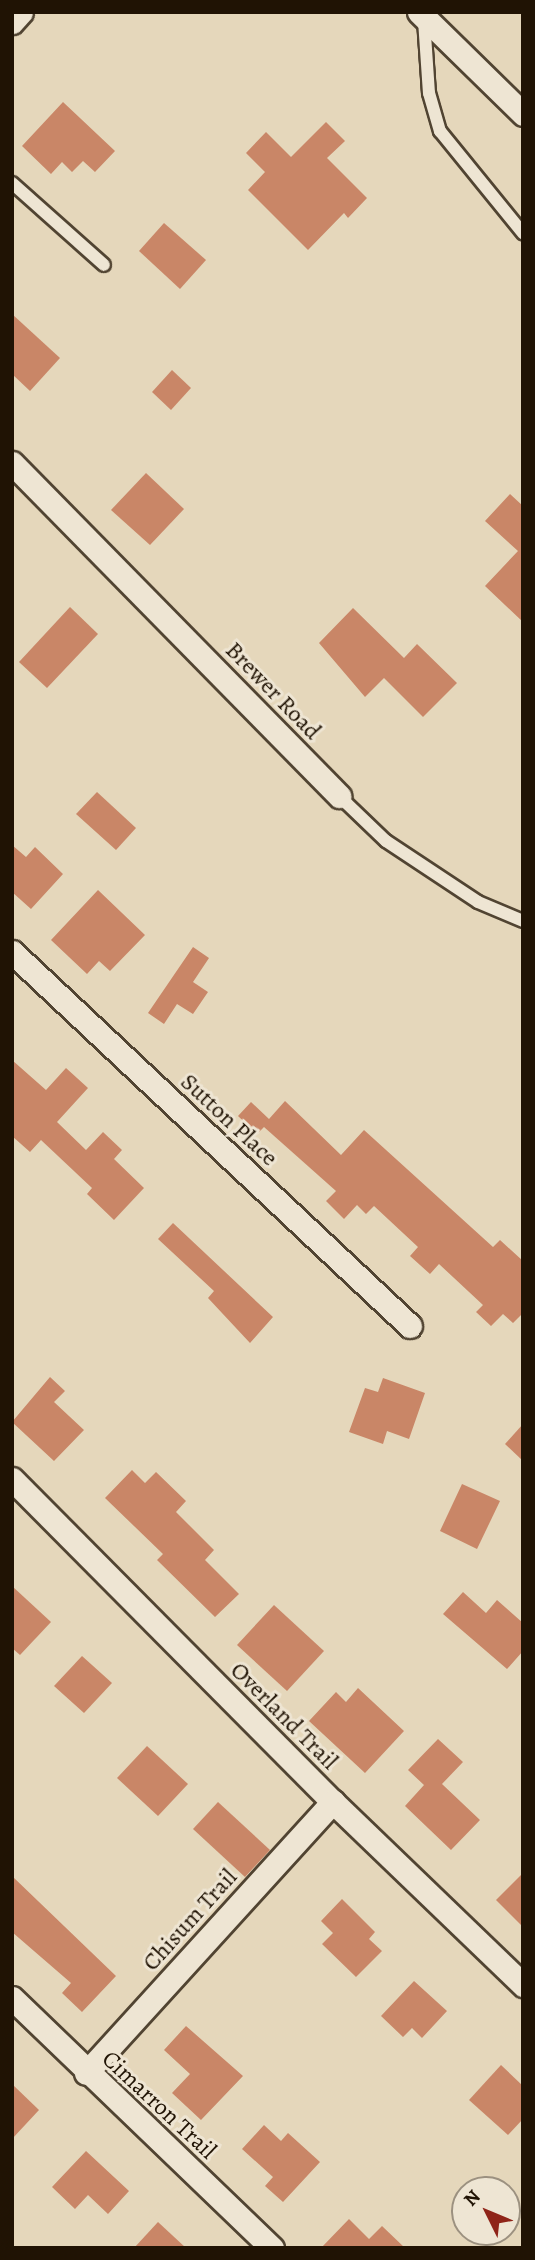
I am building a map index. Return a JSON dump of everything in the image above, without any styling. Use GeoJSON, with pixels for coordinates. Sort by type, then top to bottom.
{"type":"FeatureCollection","features":[{"type":"Feature","properties":{"kind":"street"},"geometry":{"type":"LineString","coordinates":[[12,22],[21,12]]}},
{"type":"Feature","properties":{"kind":"street"},"geometry":{"type":"LineString","coordinates":[[421,16],[523,114]]}},
{"type":"Feature","properties":{"kind":"street","name":"Brewer Road"},"geometry":{"type":"LineString","coordinates":[[12,463],[339,796]]}},
{"type":"Feature","properties":{"kind":"street","name":"Sutton Place"},"geometry":{"type":"LineString","coordinates":[[12,952],[410,1326]]}},
{"type":"Feature","properties":{"kind":"street","name":"Overland Trail"},"geometry":{"type":"LineString","coordinates":[[12,1479],[333,1802],[523,1985]]}},
{"type":"Feature","properties":{"kind":"street","name":"Chisum Trail"},"geometry":{"type":"LineString","coordinates":[[86,2073],[333,1802]]}},
{"type":"Feature","properties":{"kind":"street","name":"Cimarron Trail"},"geometry":{"type":"LineString","coordinates":[[12,1997],[86,2073],[272,2248]]}},
{"type":"Feature","properties":{"kind":"lane"},"geometry":{"type":"LineString","coordinates":[[421,16],[429,93],[440,131],[523,233]]}},
{"type":"Feature","properties":{"kind":"lane"},"geometry":{"type":"LineString","coordinates":[[12,183],[104,265]]}},
{"type":"Feature","properties":{"kind":"lane","name":"Brewer Road"},"geometry":{"type":"LineString","coordinates":[[339,796],[386,841],[478,902],[523,921]]}},
{"type":"Feature","properties":{"kind":"building"},"geometry":{"type":"Polygon","coordinates":[[[63,102],[115,151],[95,172],[83,161],[72,172],[62,162],[51,174],[22,146],[63,102]]]}},
{"type":"Feature","properties":{"kind":"building"},"geometry":{"type":"Polygon","coordinates":[[[326,122],[345,141],[327,158],[367,198],[348,218],[344,213],[308,250],[248,190],[265,172],[246,153],[266,132],[291,157],[326,122]]]}},
{"type":"Feature","properties":{"kind":"building"},"geometry":{"type":"Polygon","coordinates":[[[164,223],[206,260],[180,289],[139,251],[164,223]]]}},
{"type":"Feature","properties":{"kind":"building"},"geometry":{"type":"Polygon","coordinates":[[[12,314],[60,358],[30,391],[12,374],[12,314]]]}},
{"type":"Feature","properties":{"kind":"building"},"geometry":{"type":"Polygon","coordinates":[[[172,370],[191,388],[171,410],[152,392],[172,370]]]}},
{"type":"Feature","properties":{"kind":"building"},"geometry":{"type":"Polygon","coordinates":[[[146,473],[184,509],[150,545],[111,510],[146,473]]]}},
{"type":"Feature","properties":{"kind":"building"},"geometry":{"type":"Polygon","coordinates":[[[510,494],[523,506],[523,622],[485,586],[518,551],[485,521],[510,494]]]}},
{"type":"Feature","properties":{"kind":"building"},"geometry":{"type":"Polygon","coordinates":[[[70,607],[98,634],[47,688],[19,662],[70,607]]]}},
{"type":"Feature","properties":{"kind":"building"},"geometry":{"type":"Polygon","coordinates":[[[353,608],[404,658],[417,644],[457,683],[423,717],[384,678],[365,697],[319,643],[353,608]]]}},
{"type":"Feature","properties":{"kind":"building"},"geometry":{"type":"Polygon","coordinates":[[[97,792],[136,828],[116,850],[76,814],[97,792]]]}},
{"type":"Feature","properties":{"kind":"building"},"geometry":{"type":"Polygon","coordinates":[[[12,845],[26,857],[35,847],[63,874],[31,909],[12,892],[12,845]]]}},
{"type":"Feature","properties":{"kind":"building"},"geometry":{"type":"Polygon","coordinates":[[[98,890],[145,935],[110,971],[99,961],[87,974],[51,940],[98,890]]]}},
{"type":"Feature","properties":{"kind":"building"},"geometry":{"type":"Polygon","coordinates":[[[193,947],[209,958],[193,982],[208,992],[193,1014],[177,1004],[164,1024],[148,1013],[193,947]]]}},
{"type":"Feature","properties":{"kind":"building"},"geometry":{"type":"Polygon","coordinates":[[[12,1060],[46,1090],[66,1068],[88,1088],[57,1122],[86,1150],[103,1132],[122,1150],[114,1159],[144,1188],[114,1220],[87,1194],[92,1188],[41,1140],[30,1152],[12,1136],[12,1060]]]}},
{"type":"Feature","properties":{"kind":"building"},"geometry":{"type":"Polygon","coordinates":[[[285,1101],[341,1155],[364,1130],[493,1247],[500,1240],[523,1261],[523,1313],[513,1323],[503,1314],[491,1326],[476,1312],[483,1305],[439,1264],[430,1274],[410,1256],[418,1247],[374,1206],[366,1214],[357,1205],[344,1219],[326,1201],[336,1191],[264,1127],[257,1134],[238,1116],[251,1102],[269,1119],[285,1101]]]}},
{"type":"Feature","properties":{"kind":"building"},"geometry":{"type":"Polygon","coordinates":[[[173,1223],[273,1317],[250,1343],[208,1298],[214,1291],[158,1239],[173,1223]]]}},
{"type":"Feature","properties":{"kind":"building"},"geometry":{"type":"Polygon","coordinates":[[[50,1377],[65,1391],[54,1402],[84,1430],[54,1461],[12,1422],[50,1377]]]}},
{"type":"Feature","properties":{"kind":"building"},"geometry":{"type":"Polygon","coordinates":[[[383,1378],[425,1393],[409,1439],[387,1431],[383,1444],[349,1432],[365,1388],[378,1392],[383,1378]]]}},
{"type":"Feature","properties":{"kind":"building"},"geometry":{"type":"Polygon","coordinates":[[[523,1424],[523,1461],[505,1444],[523,1424]]]}},
{"type":"Feature","properties":{"kind":"building"},"geometry":{"type":"Polygon","coordinates":[[[132,1470],[145,1483],[156,1472],[186,1501],[176,1512],[214,1550],[205,1560],[239,1594],[215,1617],[157,1560],[163,1554],[105,1498],[132,1470]]]}},
{"type":"Feature","properties":{"kind":"building"},"geometry":{"type":"Polygon","coordinates":[[[462,1484],[500,1501],[477,1549],[440,1531],[462,1484]]]}},
{"type":"Feature","properties":{"kind":"building"},"geometry":{"type":"Polygon","coordinates":[[[12,1586],[51,1622],[20,1655],[12,1648],[12,1586]]]}},
{"type":"Feature","properties":{"kind":"building"},"geometry":{"type":"Polygon","coordinates":[[[463,1592],[486,1613],[497,1600],[523,1623],[523,1651],[507,1669],[443,1614],[463,1592]]]}},
{"type":"Feature","properties":{"kind":"building"},"geometry":{"type":"Polygon","coordinates":[[[274,1605],[324,1651],[287,1691],[237,1645],[274,1605]]]}},
{"type":"Feature","properties":{"kind":"building"},"geometry":{"type":"Polygon","coordinates":[[[82,1656],[112,1683],[84,1713],[54,1686],[82,1656]]]}},
{"type":"Feature","properties":{"kind":"building"},"geometry":{"type":"Polygon","coordinates":[[[358,1688],[404,1731],[365,1773],[309,1721],[336,1692],[346,1702],[358,1688]]]}},
{"type":"Feature","properties":{"kind":"building"},"geometry":{"type":"Polygon","coordinates":[[[438,1739],[463,1762],[442,1784],[480,1820],[451,1850],[405,1806],[424,1785],[408,1770],[438,1739]]]}},
{"type":"Feature","properties":{"kind":"building"},"geometry":{"type":"Polygon","coordinates":[[[147,1746],[188,1784],[158,1816],[117,1778],[147,1746]]]}},
{"type":"Feature","properties":{"kind":"building"},"geometry":{"type":"Polygon","coordinates":[[[218,1802],[270,1850],[245,1877],[193,1829],[218,1802]]]}},
{"type":"Feature","properties":{"kind":"building"},"geometry":{"type":"Polygon","coordinates":[[[523,1873],[523,1927],[496,1900],[523,1873]]]}},
{"type":"Feature","properties":{"kind":"building"},"geometry":{"type":"Polygon","coordinates":[[[12,1876],[116,1976],[82,2012],[62,1993],[71,1983],[12,1932],[12,1876]]]}},
{"type":"Feature","properties":{"kind":"building"},"geometry":{"type":"Polygon","coordinates":[[[342,1899],[375,1932],[369,1939],[382,1951],[356,1977],[322,1944],[333,1933],[321,1921],[342,1899]]]}},
{"type":"Feature","properties":{"kind":"building"},"geometry":{"type":"Polygon","coordinates":[[[414,1981],[447,2011],[422,2038],[412,2028],[403,2037],[381,2016],[414,1981]]]}},
{"type":"Feature","properties":{"kind":"building"},"geometry":{"type":"Polygon","coordinates":[[[186,2026],[243,2076],[201,2120],[172,2093],[190,2074],[164,2050],[186,2026]]]}},
{"type":"Feature","properties":{"kind":"building"},"geometry":{"type":"Polygon","coordinates":[[[501,2065],[523,2086],[523,2119],[508,2135],[469,2100],[501,2065]]]}},
{"type":"Feature","properties":{"kind":"building"},"geometry":{"type":"Polygon","coordinates":[[[12,2084],[39,2110],[12,2139],[12,2084]]]}},
{"type":"Feature","properties":{"kind":"building"},"geometry":{"type":"Polygon","coordinates":[[[264,2125],[281,2141],[288,2133],[320,2162],[283,2202],[265,2186],[273,2177],[242,2149],[264,2125]]]}},
{"type":"Feature","properties":{"kind":"building"},"geometry":{"type":"Polygon","coordinates":[[[86,2151],[129,2191],[108,2214],[88,2195],[75,2209],[52,2187],[86,2151]]]}},
{"type":"Feature","properties":{"kind":"building"},"geometry":{"type":"Polygon","coordinates":[[[349,2219],[369,2239],[382,2226],[405,2248],[321,2248],[349,2219]]]}},
{"type":"Feature","properties":{"kind":"building"},"geometry":{"type":"Polygon","coordinates":[[[158,2222],[186,2248],[134,2248],[158,2222]]]}}]}
